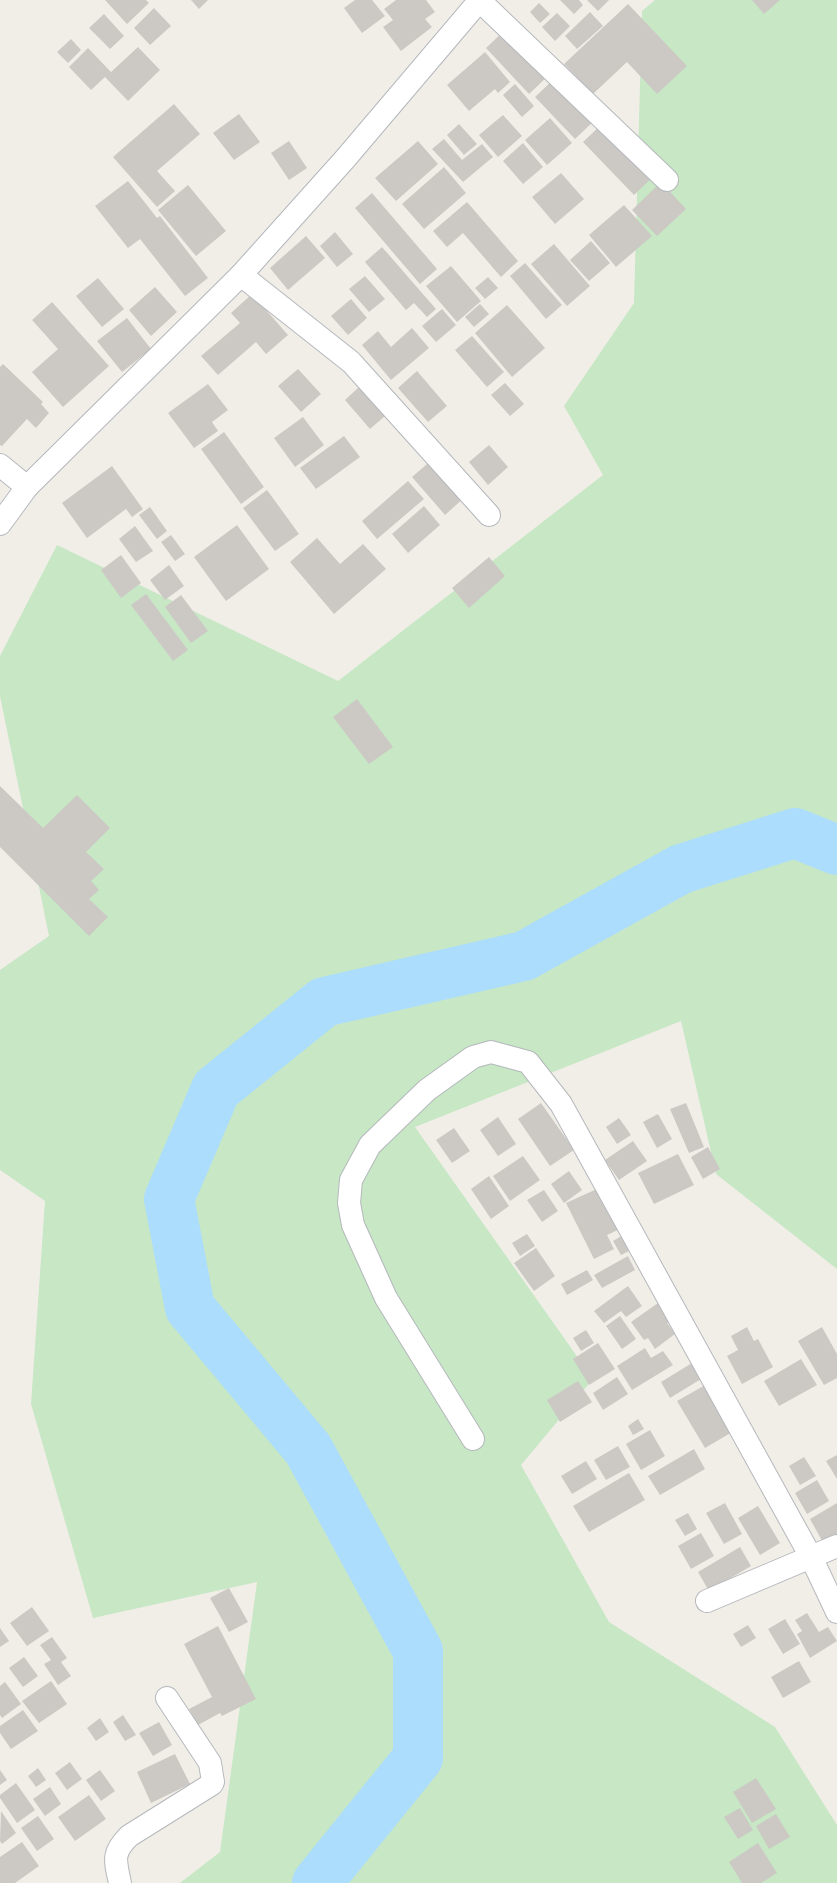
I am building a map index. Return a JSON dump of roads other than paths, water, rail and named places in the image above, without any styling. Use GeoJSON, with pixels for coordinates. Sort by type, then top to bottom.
{"type":"FeatureCollection","features":[{"type":"Feature","properties":{"kind":"street"},"geometry":{"type":"LineString","coordinates":[[0,524],[27,487],[241,275],[345,159],[479,0],[667,180]]}},
{"type":"Feature","properties":{"kind":"street"},"geometry":{"type":"LineString","coordinates":[[241,275],[351,362],[488,515]]}},
{"type":"Feature","properties":{"kind":"street"},"geometry":{"type":"LineString","coordinates":[[0,465],[27,487]]}},
{"type":"Feature","properties":{"kind":"street"},"geometry":{"type":"LineString","coordinates":[[473,1439],[386,1298],[353,1225],[349,1203],[351,1180],[370,1145],[427,1090],[473,1057],[491,1052],[528,1062],[561,1104],[811,1557],[837,1612]]}},
{"type":"Feature","properties":{"kind":"street"},"geometry":{"type":"LineString","coordinates":[[707,1601],[837,1546]]}},
{"type":"Feature","properties":{"kind":"street"},"geometry":{"type":"LineString","coordinates":[[120,1883],[115,1863],[116,1853],[119,1846],[129,1836],[213,1782],[210,1763],[167,1698]]}},
{"type":"Feature","properties":{"kind":"waterway"},"geometry":{"type":"LineString","coordinates":[[317,1883],[418,1758],[418,1651],[308,1449],[190,1308],[169,1199],[216,1089],[324,1002],[524,956],[681,869],[795,833],[837,850]]}}]}
